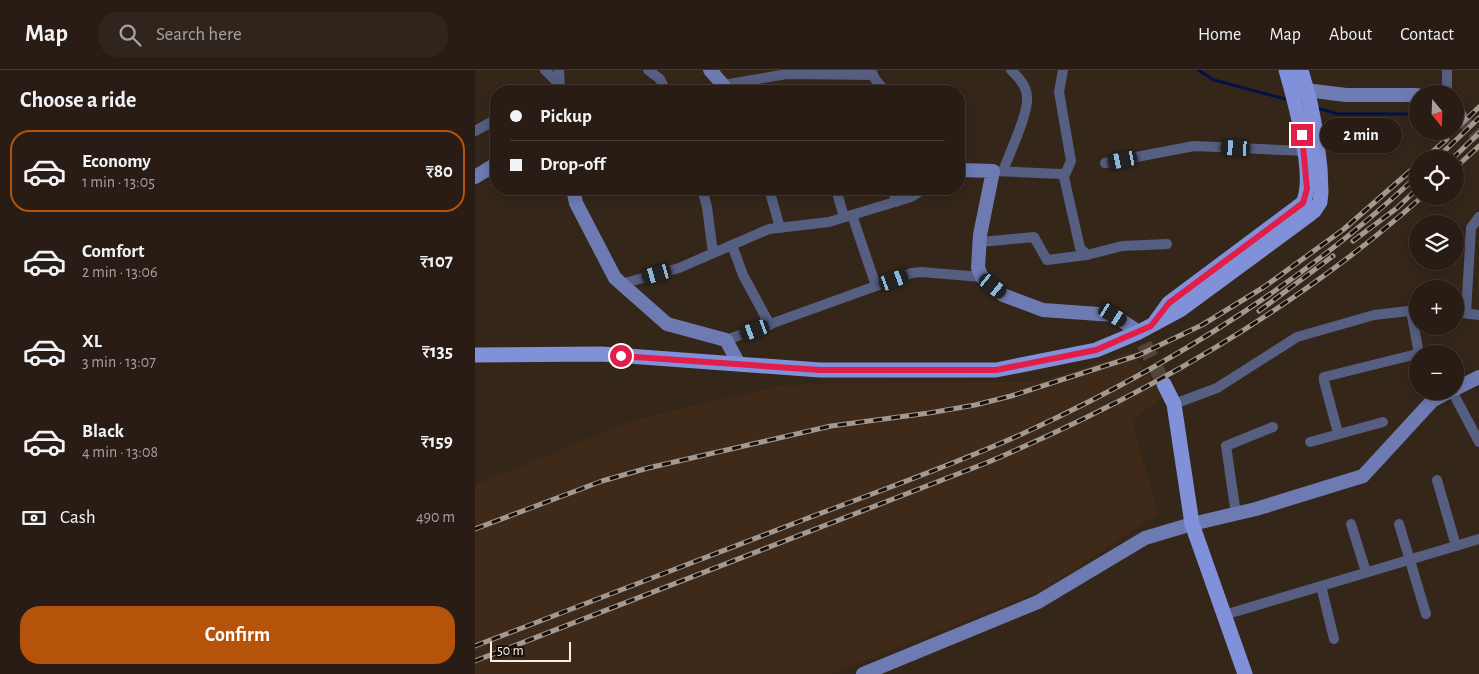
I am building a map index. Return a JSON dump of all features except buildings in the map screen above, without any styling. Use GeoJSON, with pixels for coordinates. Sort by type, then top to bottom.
{"type":"FeatureCollection","features":[{"type":"Feature","properties":{"kind":"main road"},"geometry":{"type":"LineString","coordinates":[[710,70],[722,85]]}},
{"type":"Feature","properties":{"kind":"main road"},"geometry":{"type":"LineString","coordinates":[[1286,70],[1304,98]]}},
{"type":"Feature","properties":{"kind":"main road"},"geometry":{"type":"LineString","coordinates":[[475,355],[601,354],[820,370],[996,370],[1096,350],[1145,334],[1314,211],[1320,202],[1321,192],[1309,134],[1301,70]]}},
{"type":"Feature","properties":{"kind":"main road"},"geometry":{"type":"LineString","coordinates":[[1304,98],[1346,95],[1409,95]]}},
{"type":"Feature","properties":{"kind":"main road"},"geometry":{"type":"LineString","coordinates":[[1145,334],[1169,303],[1303,203],[1307,189],[1304,151],[1309,134]]}},
{"type":"Feature","properties":{"kind":"main road"},"geometry":{"type":"LineString","coordinates":[[475,177],[490,168]]}},
{"type":"Feature","properties":{"kind":"main road"},"geometry":{"type":"LineString","coordinates":[[965,169],[998,171],[980,242],[978,268],[982,277],[1003,295],[1043,310],[1113,315],[1145,334]]}},
{"type":"Feature","properties":{"kind":"main road"},"geometry":{"type":"LineString","coordinates":[[574,195],[576,203],[615,278],[667,324],[726,340],[739,364]]}},
{"type":"Feature","properties":{"kind":"main road"},"geometry":{"type":"LineString","coordinates":[[1464,384],[1479,377]]}},
{"type":"Feature","properties":{"kind":"main road"},"geometry":{"type":"LineString","coordinates":[[1164,384],[1174,404],[1192,524],[1245,674]]}},
{"type":"Feature","properties":{"kind":"main road"},"geometry":{"type":"LineString","coordinates":[[863,674],[1038,602],[1145,538],[1192,524],[1256,509],[1363,476],[1426,400]]}},
{"type":"Feature","properties":{"kind":"street"},"geometry":{"type":"LineString","coordinates":[[545,70],[557,85]]}},
{"type":"Feature","properties":{"kind":"street"},"geometry":{"type":"LineString","coordinates":[[559,70],[559,85]]}},
{"type":"Feature","properties":{"kind":"street"},"geometry":{"type":"LineString","coordinates":[[649,70],[660,79],[663,85]]}},
{"type":"Feature","properties":{"kind":"street"},"geometry":{"type":"LineString","coordinates":[[1011,70],[1025,89],[1027,106],[998,171],[1056,172],[1064,177]]}},
{"type":"Feature","properties":{"kind":"street"},"geometry":{"type":"LineString","coordinates":[[1063,70],[1059,92],[1071,161],[1064,177],[1081,248],[1087,255]]}},
{"type":"Feature","properties":{"kind":"street"},"geometry":{"type":"LineString","coordinates":[[1447,70],[1447,85]]}},
{"type":"Feature","properties":{"kind":"street"},"geometry":{"type":"LineString","coordinates":[[738,85],[787,74],[872,73],[881,85]]}},
{"type":"Feature","properties":{"kind":"street"},"geometry":{"type":"LineString","coordinates":[[475,130],[490,122]]}},
{"type":"Feature","properties":{"kind":"street"},"geometry":{"type":"LineString","coordinates":[[1105,163],[1194,146],[1304,151]]}},
{"type":"Feature","properties":{"kind":"street"},"geometry":{"type":"LineString","coordinates":[[703,195],[707,207],[713,253]]}},
{"type":"Feature","properties":{"kind":"street"},"geometry":{"type":"LineString","coordinates":[[771,195],[780,228]]}},
{"type":"Feature","properties":{"kind":"street"},"geometry":{"type":"LineString","coordinates":[[839,195],[876,286]]}},
{"type":"Feature","properties":{"kind":"street"},"geometry":{"type":"LineString","coordinates":[[894,195],[896,202]]}},
{"type":"Feature","properties":{"kind":"street"},"geometry":{"type":"LineString","coordinates":[[621,284],[675,269],[765,231],[825,222],[916,195]]}},
{"type":"Feature","properties":{"kind":"street"},"geometry":{"type":"LineString","coordinates":[[1479,216],[1471,228],[1466,314],[1479,316]]}},
{"type":"Feature","properties":{"kind":"street"},"geometry":{"type":"LineString","coordinates":[[980,242],[1034,237],[1047,260],[1087,255],[1122,246],[1167,244]]}},
{"type":"Feature","properties":{"kind":"street"},"geometry":{"type":"LineString","coordinates":[[732,245],[743,276],[769,325]]}},
{"type":"Feature","properties":{"kind":"street"},"geometry":{"type":"LineString","coordinates":[[726,340],[917,272],[982,277]]}},
{"type":"Feature","properties":{"kind":"street"},"geometry":{"type":"LineString","coordinates":[[1174,404],[1217,388],[1297,337],[1374,316],[1409,312]]}},
{"type":"Feature","properties":{"kind":"street"},"geometry":{"type":"LineString","coordinates":[[1338,433],[1324,377],[1409,356]]}},
{"type":"Feature","properties":{"kind":"street"},"geometry":{"type":"LineString","coordinates":[[1458,400],[1479,442]]}},
{"type":"Feature","properties":{"kind":"street"},"geometry":{"type":"LineString","coordinates":[[1310,442],[1383,422]]}},
{"type":"Feature","properties":{"kind":"street"},"geometry":{"type":"LineString","coordinates":[[1236,514],[1226,446],[1273,426]]}},
{"type":"Feature","properties":{"kind":"street"},"geometry":{"type":"LineString","coordinates":[[1437,480],[1456,546]]}},
{"type":"Feature","properties":{"kind":"street"},"geometry":{"type":"LineString","coordinates":[[1351,524],[1366,572]]}},
{"type":"Feature","properties":{"kind":"street"},"geometry":{"type":"LineString","coordinates":[[1399,524],[1426,614]]}},
{"type":"Feature","properties":{"kind":"street"},"geometry":{"type":"LineString","coordinates":[[1224,615],[1479,539]]}},
{"type":"Feature","properties":{"kind":"street"},"geometry":{"type":"LineString","coordinates":[[1321,586],[1334,639]]}},
{"type":"Feature","properties":{"kind":"shaded area"},"geometry":{"type":"Polygon","coordinates":[[[1131,351],[1163,397],[1132,420],[1158,514],[1041,591],[831,674],[475,674],[475,485],[637,419],[783,385],[1043,381],[1131,351]]]}},
{"type":"Feature","properties":{"kind":"waterway"},"geometry":{"type":"LineString","coordinates":[[1198,70],[1214,80],[1289,100]]}},
{"type":"Feature","properties":{"kind":"waterway"},"geometry":{"type":"LineString","coordinates":[[1317,108],[1338,114],[1409,114]]}},
{"type":"Feature","properties":{"kind":"tunnel"},"geometry":{"type":"LineString","coordinates":[[1464,121],[1479,138]]}},
{"type":"Feature","properties":{"kind":"tunnel"},"geometry":{"type":"LineString","coordinates":[[1144,344],[1164,384]]}},
{"type":"Feature","properties":{"kind":"railway"},"geometry":{"type":"LineString","coordinates":[[1464,121],[1479,107]]}},
{"type":"Feature","properties":{"kind":"railway"},"geometry":{"type":"LineString","coordinates":[[1445,150],[1479,118]]}},
{"type":"Feature","properties":{"kind":"railway"},"geometry":{"type":"LineString","coordinates":[[1461,150],[1479,133]]}},
{"type":"Feature","properties":{"kind":"railway"},"geometry":{"type":"LineString","coordinates":[[1434,150],[1446,140]]}},
{"type":"Feature","properties":{"kind":"railway"},"geometry":{"type":"LineString","coordinates":[[1464,160],[1479,146]]}},
{"type":"Feature","properties":{"kind":"railway"},"geometry":{"type":"LineString","coordinates":[[475,529],[602,481],[648,468],[831,426],[975,405],[1011,396],[1139,355],[1202,325],[1264,287],[1344,229],[1409,172]]}},
{"type":"Feature","properties":{"kind":"railway"},"geometry":{"type":"LineString","coordinates":[[475,646],[941,468],[995,446],[1075,409],[1179,352],[1279,288],[1373,215],[1409,183]]}},
{"type":"Feature","properties":{"kind":"railway"},"geometry":{"type":"LineString","coordinates":[[1353,241],[1409,197]]}},
{"type":"Feature","properties":{"kind":"railway"},"geometry":{"type":"LineString","coordinates":[[475,661],[986,463],[1103,409],[1216,347],[1270,313],[1323,276],[1412,205]]}},
{"type":"Feature","properties":{"kind":"railway"},"geometry":{"type":"LineString","coordinates":[[1259,311],[1333,256]]}},
{"type":"Feature","properties":{"kind":"route"},"geometry":{"type":"LineString","coordinates":[[621,356],[820,370],[996,370],[1096,350],[1151,326],[1169,303],[1303,203],[1307,189],[1302,135]]}}]}
